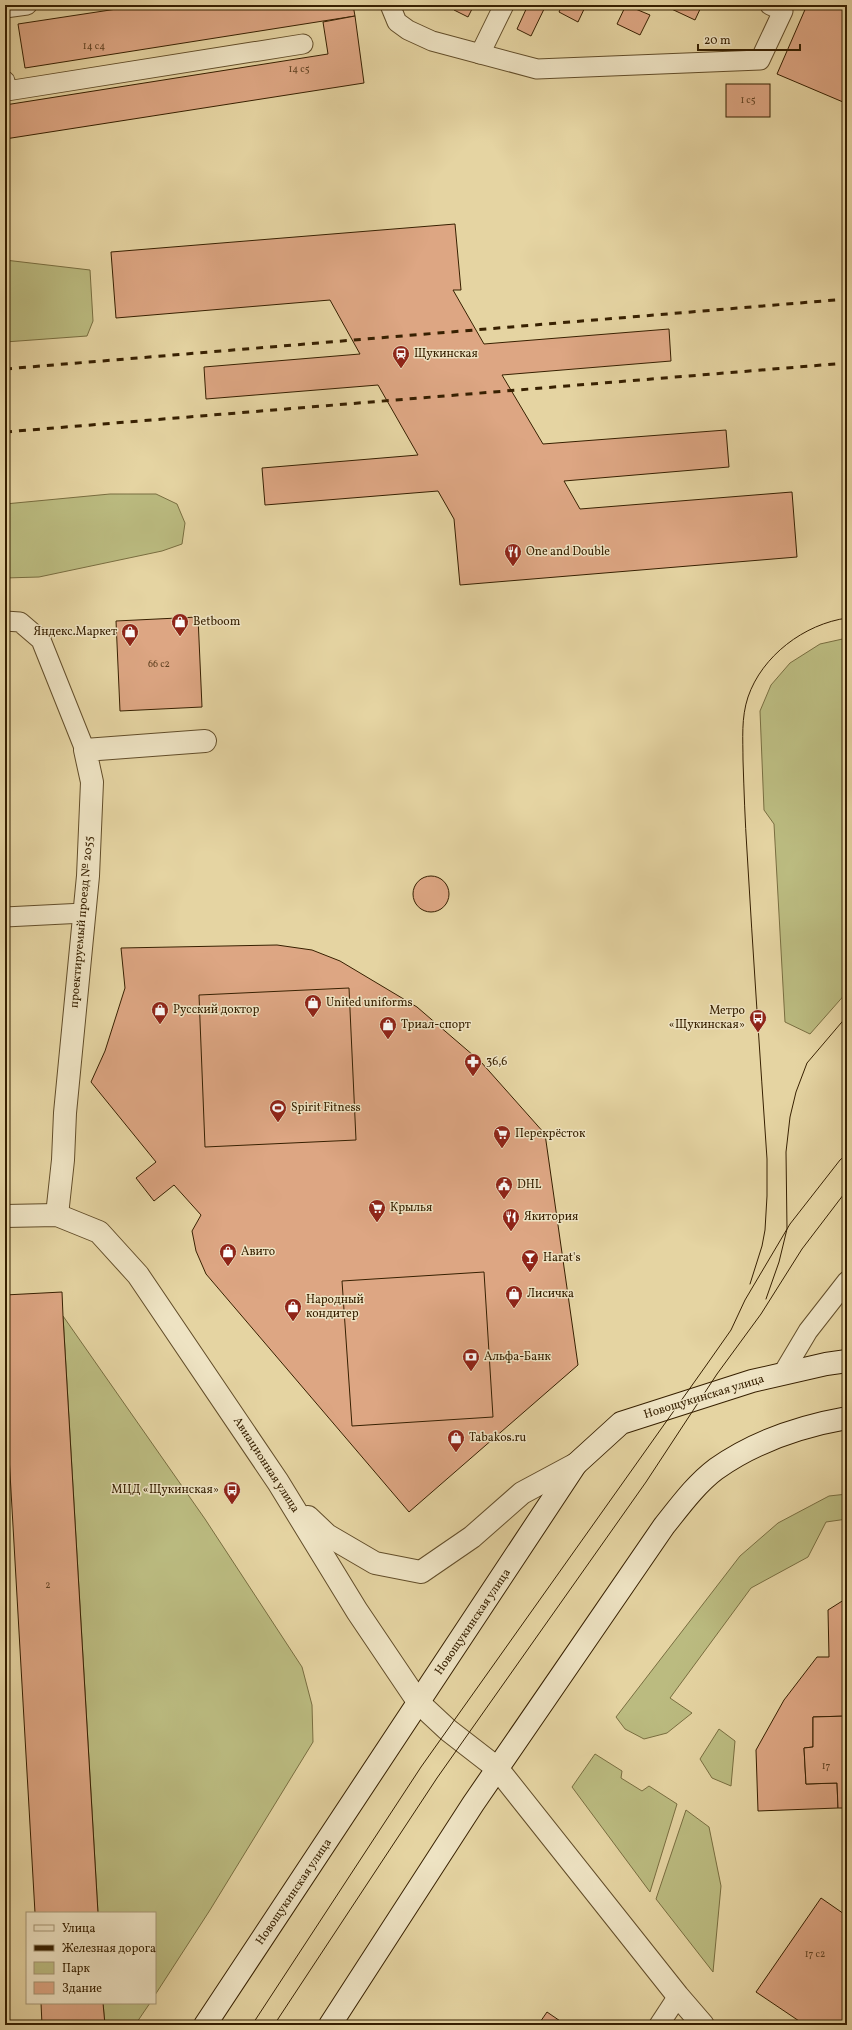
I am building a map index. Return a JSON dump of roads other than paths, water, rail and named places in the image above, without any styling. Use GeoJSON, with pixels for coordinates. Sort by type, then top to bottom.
{"type":"FeatureCollection","features":[{"type":"Feature","properties":{"kind":"street"},"geometry":{"type":"LineString","coordinates":[[86,750],[206,741]]}},
{"type":"Feature","properties":{"kind":"street","name":"проектируемый проезд № 2055"},"geometry":{"type":"LineString","coordinates":[[57,1215],[88,876],[92,782],[86,750]]}},
{"type":"Feature","properties":{"kind":"street","name":"Авиационная улица"},"geometry":{"type":"LineString","coordinates":[[5,1216],[57,1215],[99,1232],[138,1275],[218,1390],[288,1496],[357,1611],[419,1703],[448,1730],[497,1768],[678,1996],[703,2025]]}},
{"type":"Feature","properties":{"kind":"street","name":"Новощукинская улица"},"geometry":{"type":"LineString","coordinates":[[205,2025],[576,1464],[621,1423],[704,1395],[783,1373],[826,1364],[847,1362]]}},
{"type":"Feature","properties":{"kind":"street"},"geometry":{"type":"LineString","coordinates":[[330,2025],[497,1768],[664,1526],[688,1496],[716,1470],[748,1450],[785,1434],[825,1422],[847,1418]]}},
{"type":"Feature","properties":{"kind":"street"},"geometry":{"type":"LineString","coordinates":[[288,1496],[327,1535],[375,1563],[421,1572],[472,1537],[522,1494],[576,1464]]}},
{"type":"Feature","properties":{"kind":"lane"},"geometry":{"type":"LineString","coordinates":[[5,8],[27,5]]}},
{"type":"Feature","properties":{"kind":"lane"},"geometry":{"type":"LineString","coordinates":[[390,5],[397,22],[408,30],[432,41],[537,69],[760,60],[780,7]]}},
{"type":"Feature","properties":{"kind":"lane"},"geometry":{"type":"LineString","coordinates":[[480,54],[504,5]]}},
{"type":"Feature","properties":{"kind":"lane"},"geometry":{"type":"LineString","coordinates":[[6,87],[303,44]]}},
{"type":"Feature","properties":{"kind":"lane"},"geometry":{"type":"LineString","coordinates":[[5,621],[20,622],[41,640],[86,750]]}},
{"type":"Feature","properties":{"kind":"lane"},"geometry":{"type":"LineString","coordinates":[[5,917],[84,913]]}},
{"type":"Feature","properties":{"kind":"lane"},"geometry":{"type":"LineString","coordinates":[[783,1373],[808,1331],[838,1304],[847,1281]]}},
{"type":"Feature","properties":{"kind":"lane"},"geometry":{"type":"LineString","coordinates":[[659,2025],[678,1996]]}},
{"type":"Feature","properties":{"kind":"tram line"},"geometry":{"type":"LineString","coordinates":[[750,1284],[762,1246],[765,1230],[767,1159],[746,828],[743,744],[744,713],[748,697],[763,668],[787,644],[815,627],[831,621],[847,618]]}},
{"type":"Feature","properties":{"kind":"tram line"},"geometry":{"type":"LineString","coordinates":[[766,1299],[779,1262],[787,1229],[786,1152],[790,1117],[796,1092],[807,1063],[847,1016]]}},
{"type":"Feature","properties":{"kind":"tram line"},"geometry":{"type":"LineString","coordinates":[[252,2025],[421,1767],[731,1330],[745,1300],[790,1224],[840,1160],[847,1154]]}},
{"type":"Feature","properties":{"kind":"tram line"},"geometry":{"type":"LineString","coordinates":[[274,2025],[437,1778],[646,1482],[717,1374],[761,1314],[802,1249],[847,1190]]}},
{"type":"Feature","properties":{"kind":"railway"},"geometry":{"type":"LineString","coordinates":[[5,369],[847,299]]}},
{"type":"Feature","properties":{"kind":"railway"},"geometry":{"type":"LineString","coordinates":[[5,432],[847,363]]}},
{"type":"Feature","properties":{"kind":"place","name":"Щукинская"},"geometry":{"type":"Point","coordinates":[401,369]}},
{"type":"Feature","properties":{"kind":"place","name":"One and Double"},"geometry":{"type":"Point","coordinates":[513,567]}},
{"type":"Feature","properties":{"kind":"place","name":"Betboom"},"geometry":{"type":"Point","coordinates":[180,637]}},
{"type":"Feature","properties":{"kind":"place","name":"Яндекс.Маркет"},"geometry":{"type":"Point","coordinates":[130,647]}},
{"type":"Feature","properties":{"kind":"place","name":"United uniforms"},"geometry":{"type":"Point","coordinates":[313,1018]}},
{"type":"Feature","properties":{"kind":"place","name":"Русский доктор"},"geometry":{"type":"Point","coordinates":[160,1025]}},
{"type":"Feature","properties":{"kind":"place","name":"Метро «Щукинская»"},"geometry":{"type":"Point","coordinates":[758,1033]}},
{"type":"Feature","properties":{"kind":"place","name":"Триал-спорт"},"geometry":{"type":"Point","coordinates":[388,1040]}},
{"type":"Feature","properties":{"kind":"place","name":"36,6"},"geometry":{"type":"Point","coordinates":[473,1077]}},
{"type":"Feature","properties":{"kind":"place","name":"Spirit Fitness"},"geometry":{"type":"Point","coordinates":[278,1123]}},
{"type":"Feature","properties":{"kind":"place","name":"Перекрёсток"},"geometry":{"type":"Point","coordinates":[502,1149]}},
{"type":"Feature","properties":{"kind":"place","name":"DHL"},"geometry":{"type":"Point","coordinates":[504,1200]}},
{"type":"Feature","properties":{"kind":"place","name":"Крылья"},"geometry":{"type":"Point","coordinates":[377,1223]}},
{"type":"Feature","properties":{"kind":"place","name":"Якитория"},"geometry":{"type":"Point","coordinates":[511,1232]}},
{"type":"Feature","properties":{"kind":"place","name":"Авито"},"geometry":{"type":"Point","coordinates":[228,1267]}},
{"type":"Feature","properties":{"kind":"place","name":"Harat's"},"geometry":{"type":"Point","coordinates":[530,1273]}},
{"type":"Feature","properties":{"kind":"place","name":"Лисичка"},"geometry":{"type":"Point","coordinates":[514,1309]}},
{"type":"Feature","properties":{"kind":"place","name":"Народный кондитер"},"geometry":{"type":"Point","coordinates":[293,1322]}},
{"type":"Feature","properties":{"kind":"place","name":"Альфа-Банк"},"geometry":{"type":"Point","coordinates":[471,1372]}},
{"type":"Feature","properties":{"kind":"place","name":"Tabakos.ru"},"geometry":{"type":"Point","coordinates":[456,1453]}},
{"type":"Feature","properties":{"kind":"place","name":"МЦД «Щукинская»"},"geometry":{"type":"Point","coordinates":[232,1505]}}]}
